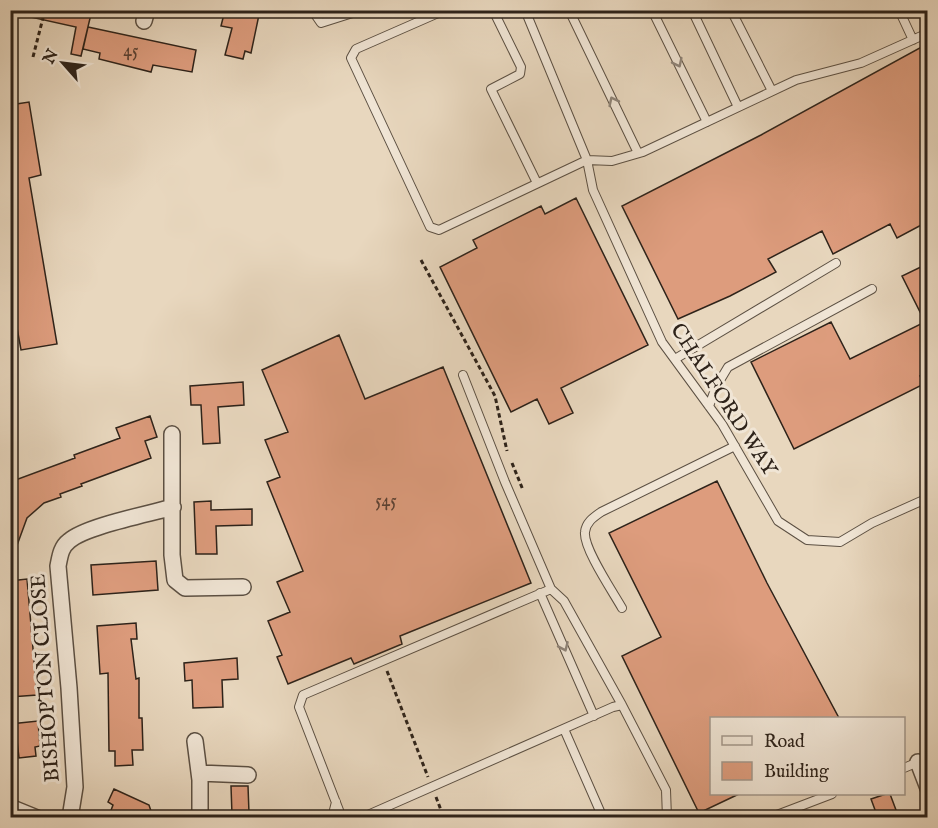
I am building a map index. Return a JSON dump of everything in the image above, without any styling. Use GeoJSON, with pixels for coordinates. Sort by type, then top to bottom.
{"type":"FeatureCollection","features":[{"type":"Feature","properties":{"kind":"street"},"geometry":{"type":"LineString","coordinates":[[172,434],[172,555],[175,580],[185,588],[243,587]]}},
{"type":"Feature","properties":{"kind":"street","name":"BISHOPTON CLOSE"},"geometry":{"type":"LineString","coordinates":[[70,818],[75,787],[58,566],[61,549],[69,540],[87,531],[173,507]]}},
{"type":"Feature","properties":{"kind":"street"},"geometry":{"type":"LineString","coordinates":[[195,741],[199,773],[200,818]]}},
{"type":"Feature","properties":{"kind":"street"},"geometry":{"type":"LineString","coordinates":[[911,765],[927,788]]}},
{"type":"Feature","properties":{"kind":"street"},"geometry":{"type":"LineString","coordinates":[[199,773],[248,775]]}},
{"type":"Feature","properties":{"kind":"street"},"geometry":{"type":"LineString","coordinates":[[10,807],[37,818]]}},
{"type":"Feature","properties":{"kind":"lane"},"geometry":{"type":"LineString","coordinates":[[312,10],[321,24],[362,10]]}},
{"type":"Feature","properties":{"kind":"lane"},"geometry":{"type":"LineString","coordinates":[[445,10],[356,49],[351,58],[430,227],[439,230],[587,160],[612,161],[638,153],[796,80],[861,63],[927,33]]}},
{"type":"Feature","properties":{"kind":"lane"},"geometry":{"type":"LineString","coordinates":[[493,10],[521,67],[520,74],[491,89],[537,183]]}},
{"type":"Feature","properties":{"kind":"lane","name":"CHALFORD WAY"},"geometry":{"type":"LineString","coordinates":[[525,10],[587,160],[593,190],[662,342],[735,446],[778,521],[807,540],[840,542],[872,523],[925,499]]}},
{"type":"Feature","properties":{"kind":"lane"},"geometry":{"type":"LineString","coordinates":[[569,10],[638,153]]}},
{"type":"Feature","properties":{"kind":"lane"},"geometry":{"type":"LineString","coordinates":[[652,10],[706,122]]}},
{"type":"Feature","properties":{"kind":"lane"},"geometry":{"type":"LineString","coordinates":[[692,10],[738,107]]}},
{"type":"Feature","properties":{"kind":"lane"},"geometry":{"type":"LineString","coordinates":[[731,10],[772,90]]}},
{"type":"Feature","properties":{"kind":"lane"},"geometry":{"type":"LineString","coordinates":[[898,10],[913,40]]}},
{"type":"Feature","properties":{"kind":"lane"},"geometry":{"type":"LineString","coordinates":[[675,359],[836,263]]}},
{"type":"Feature","properties":{"kind":"lane"},"geometry":{"type":"LineString","coordinates":[[709,406],[716,387],[728,367],[872,289]]}},
{"type":"Feature","properties":{"kind":"lane"},"geometry":{"type":"LineString","coordinates":[[463,375],[505,482],[551,589],[564,601],[666,790],[667,818]]}},
{"type":"Feature","properties":{"kind":"lane"},"geometry":{"type":"LineString","coordinates":[[621,608],[585,543],[585,531],[589,520],[735,446]]}},
{"type":"Feature","properties":{"kind":"lane"},"geometry":{"type":"LineString","coordinates":[[925,499],[927,509]]}},
{"type":"Feature","properties":{"kind":"lane"},"geometry":{"type":"LineString","coordinates":[[342,818],[299,706],[303,695],[551,589]]}},
{"type":"Feature","properties":{"kind":"lane"},"geometry":{"type":"LineString","coordinates":[[540,593],[594,716]]}},
{"type":"Feature","properties":{"kind":"lane"},"geometry":{"type":"LineString","coordinates":[[360,818],[622,705]]}},
{"type":"Feature","properties":{"kind":"lane"},"geometry":{"type":"LineString","coordinates":[[564,729],[603,818]]}},
{"type":"Feature","properties":{"kind":"lane"},"geometry":{"type":"LineString","coordinates":[[769,818],[829,795]]}},
{"type":"Feature","properties":{"kind":"lane"},"geometry":{"type":"LineString","coordinates":[[332,818],[336,802]]}},
{"type":"Feature","properties":{"kind":"lane"},"geometry":{"type":"LineString","coordinates":[[789,809],[796,818]]}},
{"type":"Feature","properties":{"kind":"path"},"geometry":{"type":"LineString","coordinates":[[33,57],[45,10]]}},
{"type":"Feature","properties":{"kind":"path"},"geometry":{"type":"LineString","coordinates":[[421,260],[495,396],[507,450],[526,499]]}},
{"type":"Feature","properties":{"kind":"path"},"geometry":{"type":"LineString","coordinates":[[383,662],[444,818]]}},
{"type":"Feature","properties":{"kind":"building"},"geometry":{"type":"Polygon","coordinates":[[[27,10],[92,10],[81,56],[71,54],[76,27],[26,16],[27,10]]]}},
{"type":"Feature","properties":{"kind":"building"},"geometry":{"type":"Polygon","coordinates":[[[225,10],[260,10],[251,53],[245,51],[243,59],[225,55],[232,28],[221,26],[225,10]]]}},
{"type":"Feature","properties":{"kind":"building"},"geometry":{"type":"Polygon","coordinates":[[[88,27],[196,50],[192,72],[153,65],[151,72],[99,59],[100,53],[83,49],[88,27]]]}},
{"type":"Feature","properties":{"kind":"building"},"geometry":{"type":"Polygon","coordinates":[[[927,44],[927,222],[897,238],[890,224],[833,254],[822,231],[768,259],[776,272],[678,319],[622,206],[761,135],[927,44]]]}},
{"type":"Feature","properties":{"kind":"building"},"geometry":{"type":"Polygon","coordinates":[[[29,102],[41,175],[29,178],[57,344],[21,350],[10,289],[10,105],[29,102]]]}},
{"type":"Feature","properties":{"kind":"building"},"geometry":{"type":"Polygon","coordinates":[[[576,198],[648,345],[561,388],[573,413],[549,424],[537,399],[511,412],[440,267],[477,248],[473,240],[541,206],[545,214],[576,198]]]}},
{"type":"Feature","properties":{"kind":"building"},"geometry":{"type":"Polygon","coordinates":[[[927,264],[927,373],[920,376],[924,384],[794,449],[751,362],[831,322],[850,359],[925,322],[902,276],[927,264]]]}},
{"type":"Feature","properties":{"kind":"building"},"geometry":{"type":"Polygon","coordinates":[[[339,335],[365,399],[443,367],[531,583],[400,636],[402,644],[354,664],[351,658],[288,684],[277,657],[282,655],[268,621],[290,612],[277,582],[303,571],[267,482],[280,477],[265,440],[288,432],[262,370],[339,335]]]}},
{"type":"Feature","properties":{"kind":"building"},"geometry":{"type":"Polygon","coordinates":[[[243,382],[244,405],[218,407],[220,443],[203,444],[201,405],[191,405],[190,386],[243,382]]]}},
{"type":"Feature","properties":{"kind":"building"},"geometry":{"type":"Polygon","coordinates":[[[150,416],[157,437],[145,441],[151,458],[81,484],[82,486],[60,494],[61,497],[44,503],[27,518],[12,559],[10,558],[10,482],[75,458],[74,455],[120,438],[116,428],[150,416]]]}},
{"type":"Feature","properties":{"kind":"building"},"geometry":{"type":"Polygon","coordinates":[[[717,481],[767,583],[838,717],[710,717],[710,795],[737,795],[699,813],[622,656],[661,637],[609,533],[717,481]]]}},
{"type":"Feature","properties":{"kind":"building"},"geometry":{"type":"Polygon","coordinates":[[[211,501],[211,510],[252,509],[252,525],[216,526],[217,554],[196,554],[194,502],[211,501]]]}},
{"type":"Feature","properties":{"kind":"building"},"geometry":{"type":"Polygon","coordinates":[[[156,561],[158,590],[93,595],[91,565],[156,561]]]}},
{"type":"Feature","properties":{"kind":"building"},"geometry":{"type":"Polygon","coordinates":[[[27,579],[37,695],[10,697],[10,581],[27,579]]]}},
{"type":"Feature","properties":{"kind":"building"},"geometry":{"type":"Polygon","coordinates":[[[136,623],[137,639],[131,639],[136,679],[139,678],[139,718],[142,718],[143,750],[132,750],[133,765],[115,766],[115,751],[109,751],[108,673],[100,674],[97,626],[136,623]]]}},
{"type":"Feature","properties":{"kind":"building"},"geometry":{"type":"Polygon","coordinates":[[[237,658],[238,679],[222,680],[223,707],[193,708],[192,680],[185,681],[184,663],[237,658]]]}},
{"type":"Feature","properties":{"kind":"building"},"geometry":{"type":"Polygon","coordinates":[[[38,721],[40,746],[35,747],[36,756],[19,758],[17,740],[10,741],[10,724],[38,721]]]}},
{"type":"Feature","properties":{"kind":"building"},"geometry":{"type":"Polygon","coordinates":[[[231,786],[248,786],[249,813],[232,815],[231,786]]]}},
{"type":"Feature","properties":{"kind":"building"},"geometry":{"type":"Polygon","coordinates":[[[114,789],[149,805],[151,811],[149,818],[108,818],[113,805],[108,802],[114,789]]]}},
{"type":"Feature","properties":{"kind":"building"},"geometry":{"type":"Polygon","coordinates":[[[890,795],[899,818],[878,818],[871,799],[890,795]]]}}]}
